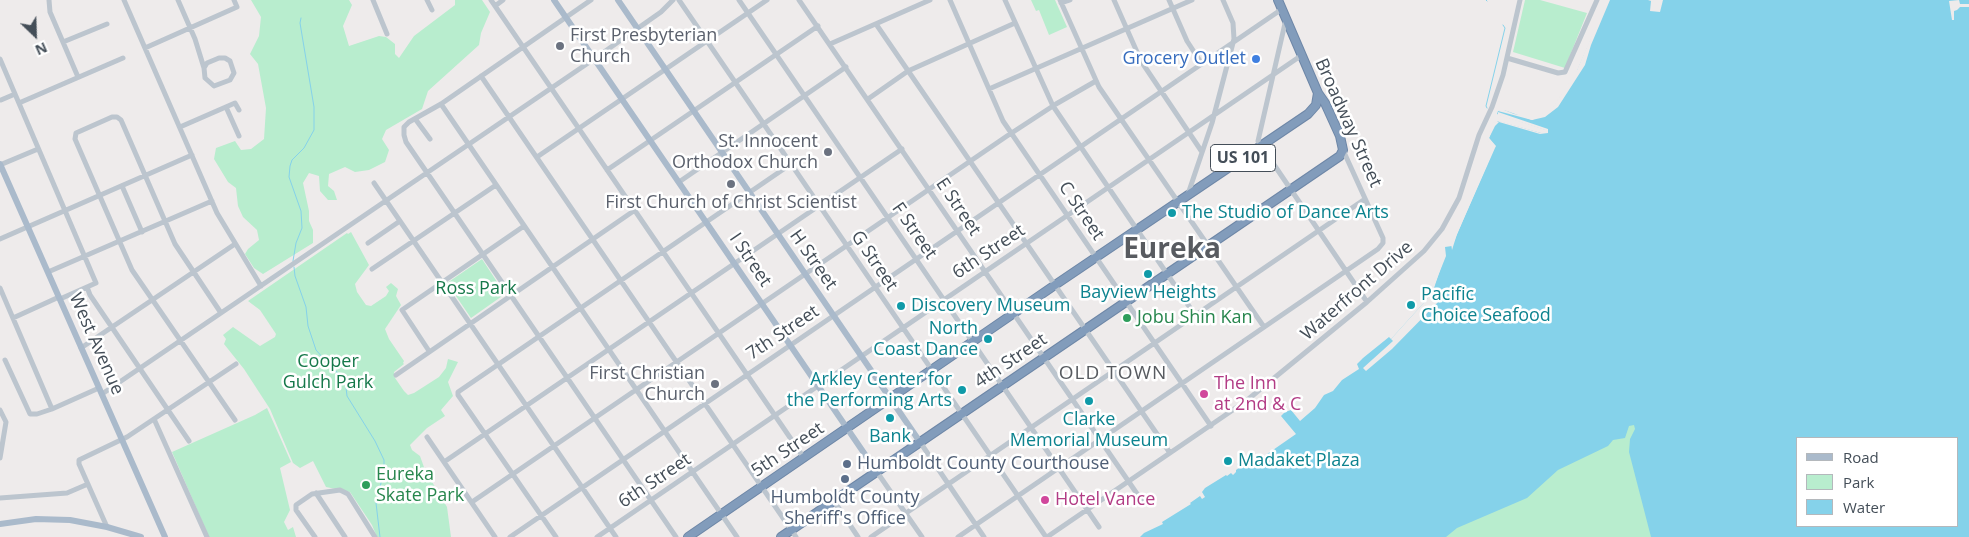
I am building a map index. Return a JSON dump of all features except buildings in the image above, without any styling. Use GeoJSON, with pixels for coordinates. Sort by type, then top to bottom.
{"type":"FeatureCollection","features":[{"type":"Feature","properties":{"kind":"highway","name":"Broadway Street"},"geometry":{"type":"LineString","coordinates":[[1278,0],[1318,93],[1341,140],[1343,150]]}},
{"type":"Feature","properties":{"kind":"highway"},"geometry":{"type":"LineString","coordinates":[[1311,112],[1316,105],[1318,93]]}},
{"type":"Feature","properties":{"kind":"highway"},"geometry":{"type":"LineString","coordinates":[[1311,112],[1321,109],[1332,120]]}},
{"type":"Feature","properties":{"kind":"highway","name":"US 101"},"geometry":{"type":"LineString","coordinates":[[1178,202],[1311,112]]}},
{"type":"Feature","properties":{"kind":"highway","name":"US 101"},"geometry":{"type":"LineString","coordinates":[[1208,245],[1337,158],[1343,150]]}},
{"type":"Feature","properties":{"kind":"highway"},"geometry":{"type":"LineString","coordinates":[[1337,158],[1343,157],[1348,160]]}},
{"type":"Feature","properties":{"kind":"highway","name":"5th Street"},"geometry":{"type":"LineString","coordinates":[[688,537],[1178,202]]}},
{"type":"Feature","properties":{"kind":"highway","name":"4th Street"},"geometry":{"type":"LineString","coordinates":[[781,537],[794,534],[834,501],[1208,245]]}},
{"type":"Feature","properties":{"kind":"main road","name":"I Street"},"geometry":{"type":"LineString","coordinates":[[554,0],[876,472]]}},
{"type":"Feature","properties":{"kind":"main road","name":"H Street"},"geometry":{"type":"LineString","coordinates":[[618,0],[920,442]]}},
{"type":"Feature","properties":{"kind":"main road","name":"West Avenue"},"geometry":{"type":"LineString","coordinates":[[0,165],[165,537]]}},
{"type":"Feature","properties":{"kind":"main road"},"geometry":{"type":"LineString","coordinates":[[0,524],[49,519],[70,520],[107,528],[115,534],[141,537]]}},
{"type":"Feature","properties":{"kind":"street"},"geometry":{"type":"LineString","coordinates":[[49,0],[50,12],[78,77]]}},
{"type":"Feature","properties":{"kind":"street"},"geometry":{"type":"LineString","coordinates":[[124,0],[223,225],[261,286]]}},
{"type":"Feature","properties":{"kind":"street"},"geometry":{"type":"LineString","coordinates":[[178,0],[198,46],[207,80],[214,86],[230,80],[234,73],[231,62],[224,58],[209,62],[204,68]]}},
{"type":"Feature","properties":{"kind":"street"},"geometry":{"type":"LineString","coordinates":[[145,48],[237,7],[234,0]]}},
{"type":"Feature","properties":{"kind":"street"},"geometry":{"type":"LineString","coordinates":[[373,0],[387,34]]}},
{"type":"Feature","properties":{"kind":"street"},"geometry":{"type":"LineString","coordinates":[[427,0],[432,10]]}},
{"type":"Feature","properties":{"kind":"street"},"geometry":{"type":"LineString","coordinates":[[491,0],[804,458]]}},
{"type":"Feature","properties":{"kind":"street"},"geometry":{"type":"LineString","coordinates":[[495,6],[503,0]]}},
{"type":"Feature","properties":{"kind":"street"},"geometry":{"type":"LineString","coordinates":[[591,0],[441,104],[416,120],[409,122],[404,128],[406,142],[676,537]]}},
{"type":"Feature","properties":{"kind":"street"},"geometry":{"type":"LineString","coordinates":[[5,360],[29,413],[37,414],[101,391],[139,369],[261,286],[661,12],[673,0]]}},
{"type":"Feature","properties":{"kind":"street","name":"G Street"},"geometry":{"type":"LineString","coordinates":[[679,0],[1046,537]]}},
{"type":"Feature","properties":{"kind":"street","name":"F Street"},"geometry":{"type":"LineString","coordinates":[[739,0],[1099,527]]}},
{"type":"Feature","properties":{"kind":"street"},"geometry":{"type":"LineString","coordinates":[[537,157],[767,0]]}},
{"type":"Feature","properties":{"kind":"street","name":"E Street"},"geometry":{"type":"LineString","coordinates":[[800,0],[1144,504]]}},
{"type":"Feature","properties":{"kind":"street"},"geometry":{"type":"LineString","coordinates":[[830,44],[930,0]]}},
{"type":"Feature","properties":{"kind":"street","name":"C Street"},"geometry":{"type":"LineString","coordinates":[[950,0],[1003,121],[1211,426]]}},
{"type":"Feature","properties":{"kind":"street"},"geometry":{"type":"LineString","coordinates":[[1005,0],[1052,106],[1195,315]]}},
{"type":"Feature","properties":{"kind":"street"},"geometry":{"type":"LineString","coordinates":[[1070,0],[1061,2],[1096,81],[1264,327]]}},
{"type":"Feature","properties":{"kind":"street"},"geometry":{"type":"LineString","coordinates":[[1114,0],[1141,61],[1202,152]]}},
{"type":"Feature","properties":{"kind":"street"},"geometry":{"type":"LineString","coordinates":[[1168,0],[1187,41],[1202,64]]}},
{"type":"Feature","properties":{"kind":"street"},"geometry":{"type":"LineString","coordinates":[[988,89],[1192,0]]}},
{"type":"Feature","properties":{"kind":"street"},"geometry":{"type":"LineString","coordinates":[[1188,194],[1214,115],[1232,43],[1233,23],[1223,0]]}},
{"type":"Feature","properties":{"kind":"street","name":"Waterfront Drive"},"geometry":{"type":"LineString","coordinates":[[1046,537],[1211,426],[1282,374],[1424,251],[1449,218],[1466,180],[1479,135],[1492,107],[1507,58],[1520,0]]}},
{"type":"Feature","properties":{"kind":"street"},"geometry":{"type":"LineString","coordinates":[[1507,58],[1558,73],[1565,72],[1597,0]]}},
{"type":"Feature","properties":{"kind":"street","name":"7th Street"},"geometry":{"type":"LineString","coordinates":[[510,537],[1282,9]]}},
{"type":"Feature","properties":{"kind":"street"},"geometry":{"type":"LineString","coordinates":[[1286,19],[1258,140],[1260,146],[1367,302]]}},
{"type":"Feature","properties":{"kind":"street"},"geometry":{"type":"LineString","coordinates":[[64,42],[107,24]]}},
{"type":"Feature","properties":{"kind":"street"},"geometry":{"type":"LineString","coordinates":[[876,24],[1170,453]]}},
{"type":"Feature","properties":{"kind":"street"},"geometry":{"type":"LineString","coordinates":[[868,99],[908,71],[1015,24]]}},
{"type":"Feature","properties":{"kind":"street"},"geometry":{"type":"LineString","coordinates":[[608,170],[818,26]]}},
{"type":"Feature","properties":{"kind":"street","name":"6th Street"},"geometry":{"type":"LineString","coordinates":[[597,537],[1302,55]]}},
{"type":"Feature","properties":{"kind":"street"},"geometry":{"type":"LineString","coordinates":[[19,103],[123,58]]}},
{"type":"Feature","properties":{"kind":"street"},"geometry":{"type":"LineString","coordinates":[[0,59],[96,283],[13,318]]}},
{"type":"Feature","properties":{"kind":"street"},"geometry":{"type":"LineString","coordinates":[[679,182],[846,67]]}},
{"type":"Feature","properties":{"kind":"street"},"geometry":{"type":"LineString","coordinates":[[481,76],[794,534]]}},
{"type":"Feature","properties":{"kind":"street"},"geometry":{"type":"LineString","coordinates":[[472,502],[1052,106],[1096,81]]}},
{"type":"Feature","properties":{"kind":"street"},"geometry":{"type":"LineString","coordinates":[[1,100],[15,94]]}},
{"type":"Feature","properties":{"kind":"street"},"geometry":{"type":"LineString","coordinates":[[180,127],[235,103],[239,110]]}},
{"type":"Feature","properties":{"kind":"street"},"geometry":{"type":"LineString","coordinates":[[441,104],[736,537]]}},
{"type":"Feature","properties":{"kind":"street"},"geometry":{"type":"LineString","coordinates":[[226,107],[239,136]]}},
{"type":"Feature","properties":{"kind":"street"},"geometry":{"type":"LineString","coordinates":[[222,312],[175,244],[118,117],[112,117],[74,135],[132,270],[235,420]]}},
{"type":"Feature","properties":{"kind":"street"},"geometry":{"type":"LineString","coordinates":[[416,120],[430,139]]}},
{"type":"Feature","properties":{"kind":"street"},"geometry":{"type":"LineString","coordinates":[[0,165],[38,149]]}},
{"type":"Feature","properties":{"kind":"street"},"geometry":{"type":"LineString","coordinates":[[444,462],[902,149]]}},
{"type":"Feature","properties":{"kind":"street","name":"Broadway Street"},"geometry":{"type":"LineString","coordinates":[[1343,150],[1383,243],[1378,249],[1346,271]]}},
{"type":"Feature","properties":{"kind":"street"},"geometry":{"type":"LineString","coordinates":[[0,239],[192,155]]}},
{"type":"Feature","properties":{"kind":"street"},"geometry":{"type":"LineString","coordinates":[[556,537],[458,395],[458,392],[791,164]]}},
{"type":"Feature","properties":{"kind":"street"},"geometry":{"type":"LineString","coordinates":[[374,183],[616,537]]}},
{"type":"Feature","properties":{"kind":"street"},"geometry":{"type":"LineString","coordinates":[[372,269],[496,185]]}},
{"type":"Feature","properties":{"kind":"street"},"geometry":{"type":"LineString","coordinates":[[122,186],[142,232]]}},
{"type":"Feature","properties":{"kind":"street"},"geometry":{"type":"LineString","coordinates":[[871,537],[1365,199]]}},
{"type":"Feature","properties":{"kind":"street"},"geometry":{"type":"LineString","coordinates":[[48,272],[212,201]]}},
{"type":"Feature","properties":{"kind":"street"},"geometry":{"type":"LineString","coordinates":[[396,375],[635,210]]}},
{"type":"Feature","properties":{"kind":"street"},"geometry":{"type":"LineString","coordinates":[[368,243],[400,220]]}},
{"type":"Feature","properties":{"kind":"street"},"geometry":{"type":"LineString","coordinates":[[429,351],[402,310],[524,226]]}},
{"type":"Feature","properties":{"kind":"street"},"geometry":{"type":"LineString","coordinates":[[81,348],[235,244]]}},
{"type":"Feature","properties":{"kind":"street"},"geometry":{"type":"LineString","coordinates":[[958,537],[1346,271]]}},
{"type":"Feature","properties":{"kind":"street"},"geometry":{"type":"LineString","coordinates":[[0,288],[52,409]]}},
{"type":"Feature","properties":{"kind":"street"},"geometry":{"type":"LineString","coordinates":[[87,288],[93,301],[189,441]]}},
{"type":"Feature","properties":{"kind":"street"},"geometry":{"type":"LineString","coordinates":[[107,528],[79,464],[79,460],[122,439],[236,364]]}},
{"type":"Feature","properties":{"kind":"street"},"geometry":{"type":"LineString","coordinates":[[0,410],[6,422],[0,458]]}},
{"type":"Feature","properties":{"kind":"street"},"geometry":{"type":"LineString","coordinates":[[154,418],[207,537]]}},
{"type":"Feature","properties":{"kind":"street"},"geometry":{"type":"LineString","coordinates":[[427,436],[495,537]]}},
{"type":"Feature","properties":{"kind":"street","name":"H Street"},"geometry":{"type":"LineString","coordinates":[[920,442],[984,537]]}},
{"type":"Feature","properties":{"kind":"street","name":"I Street"},"geometry":{"type":"LineString","coordinates":[[876,472],[922,537]]}},
{"type":"Feature","properties":{"kind":"street"},"geometry":{"type":"LineString","coordinates":[[0,498],[68,493],[88,484]]}},
{"type":"Feature","properties":{"kind":"street"},"geometry":{"type":"LineString","coordinates":[[315,537],[296,510],[296,506],[312,494],[340,490],[348,494],[375,536]]}},
{"type":"Feature","properties":{"kind":"street"},"geometry":{"type":"LineString","coordinates":[[316,493],[345,537]]}},
{"type":"Feature","properties":{"kind":"street"},"geometry":{"type":"LineString","coordinates":[[834,501],[858,537]]}},
{"type":"Feature","properties":{"kind":"green space"},"geometry":{"type":"Polygon","coordinates":[[[251,0],[349,0],[352,5],[343,26],[349,46],[379,36],[386,37],[395,44],[395,54],[399,58],[414,36],[455,5],[455,0],[482,0],[490,12],[481,33],[479,45],[428,91],[422,109],[386,130],[382,139],[389,150],[385,162],[369,170],[355,172],[345,167],[329,174],[328,186],[334,191],[337,200],[328,200],[320,191],[319,176],[309,173],[303,183],[309,211],[309,221],[313,230],[313,243],[263,274],[254,268],[245,254],[259,240],[257,230],[243,217],[238,206],[236,188],[228,182],[214,159],[216,148],[235,141],[241,150],[251,149],[264,139],[266,108],[258,64],[250,54],[259,36],[261,17],[251,0]]]}},
{"type":"Feature","properties":{"kind":"green space"},"geometry":{"type":"Polygon","coordinates":[[[1031,0],[1055,0],[1067,27],[1049,35],[1039,10],[1036,11],[1031,0]]]}},
{"type":"Feature","properties":{"kind":"green space"},"geometry":{"type":"Polygon","coordinates":[[[1525,0],[1540,0],[1587,13],[1565,68],[1513,52],[1525,0]]]}},
{"type":"Feature","properties":{"kind":"green space","name":"Cooper Gulch Park"},"geometry":{"type":"Polygon","coordinates":[[[351,232],[369,265],[355,284],[357,292],[366,305],[371,306],[386,296],[389,291],[386,287],[391,283],[398,289],[396,296],[401,305],[385,329],[389,339],[404,361],[404,364],[394,372],[395,378],[404,391],[408,395],[414,393],[439,377],[446,368],[448,359],[458,362],[448,382],[453,396],[441,410],[445,416],[427,428],[410,445],[412,450],[420,456],[425,470],[447,507],[451,537],[377,537],[372,525],[350,492],[326,487],[313,461],[300,468],[293,463],[270,409],[244,369],[224,344],[226,339],[223,335],[233,327],[260,346],[275,337],[276,334],[260,310],[248,301],[351,232]]]}},
{"type":"Feature","properties":{"kind":"green space","name":"Ross Park"},"geometry":{"type":"Polygon","coordinates":[[[482,259],[505,294],[471,318],[447,283],[482,259]]]}},
{"type":"Feature","properties":{"kind":"green space"},"geometry":{"type":"Polygon","coordinates":[[[1635,324],[1684,537],[1424,537],[1635,324]]]}},
{"type":"Feature","properties":{"kind":"green space"},"geometry":{"type":"Polygon","coordinates":[[[267,408],[291,462],[280,468],[290,510],[284,522],[288,530],[293,527],[296,537],[209,537],[172,452],[267,408]]]}},
{"type":"Feature","properties":{"kind":"water"},"geometry":{"type":"Polygon","coordinates":[[[1608,0],[1969,0],[1969,537],[1651,537],[1629,452],[1630,439],[1635,429],[1634,425],[1629,426],[1625,438],[1613,440],[1608,446],[1558,470],[1527,498],[1457,528],[1446,537],[1140,537],[1144,533],[1163,524],[1162,522],[1191,504],[1200,496],[1202,499],[1205,497],[1202,492],[1205,488],[1226,475],[1231,473],[1233,475],[1239,468],[1237,464],[1239,462],[1247,468],[1296,434],[1281,416],[1285,412],[1291,410],[1300,421],[1315,408],[1324,395],[1333,391],[1342,380],[1359,369],[1357,364],[1363,358],[1389,337],[1391,339],[1430,296],[1446,256],[1445,247],[1452,246],[1495,146],[1489,138],[1492,129],[1498,121],[1546,133],[1546,130],[1497,114],[1498,111],[1504,110],[1532,120],[1551,111],[1576,73],[1608,0]]]}},
{"type":"Feature","properties":{"kind":"pier"},"geometry":{"type":"Polygon","coordinates":[[[1607,0],[1610,0],[1591,45],[1585,65],[1558,107],[1545,117],[1532,120],[1498,111],[1502,109],[1514,114],[1532,117],[1539,116],[1553,107],[1577,70],[1607,0]]]}},
{"type":"Feature","properties":{"kind":"pier"},"geometry":{"type":"Polygon","coordinates":[[[1648,0],[1663,0],[1660,12],[1650,11],[1651,1],[1648,0]]]}},
{"type":"Feature","properties":{"kind":"pier"},"geometry":{"type":"Polygon","coordinates":[[[1959,0],[1960,4],[1969,4],[1969,7],[1960,7],[1954,11],[1954,20],[1952,20],[1949,1],[1959,0]]]}},
{"type":"Feature","properties":{"kind":"pier"},"geometry":{"type":"Polygon","coordinates":[[[1498,112],[1548,129],[1548,133],[1540,134],[1499,122],[1495,126],[1489,138],[1496,146],[1457,234],[1452,250],[1451,243],[1493,148],[1487,139],[1493,123],[1500,121],[1546,133],[1545,130],[1498,115],[1498,112]]]}},
{"type":"Feature","properties":{"kind":"pier"},"geometry":{"type":"Polygon","coordinates":[[[1442,264],[1431,297],[1434,299],[1441,293],[1444,296],[1392,349],[1366,371],[1363,368],[1393,341],[1391,339],[1430,296],[1442,264]]]}},
{"type":"Feature","properties":{"kind":"waterway"},"geometry":{"type":"LineString","coordinates":[[293,261],[296,243],[302,228],[301,211],[289,177],[290,166],[292,160],[304,148],[314,130],[314,107],[300,23],[301,18]]}},
{"type":"Feature","properties":{"kind":"waterway"},"geometry":{"type":"LineString","coordinates":[[1487,108],[1505,28],[1503,25]]}},
{"type":"Feature","properties":{"kind":"waterway"},"geometry":{"type":"LineString","coordinates":[[294,267],[295,276],[306,307],[308,326],[316,350],[345,379],[347,396],[375,441],[384,460],[384,471],[376,503],[380,537]]}},
{"type":"Feature","properties":{"kind":"place","name":"First Presbyterian Church"},"geometry":{"type":"Point","coordinates":[560,46]}},
{"type":"Feature","properties":{"kind":"place","name":"Grocery Outlet"},"geometry":{"type":"Point","coordinates":[1256,59]}},
{"type":"Feature","properties":{"kind":"place","name":"St. Innocent Orthodox Church"},"geometry":{"type":"Point","coordinates":[828,152]}},
{"type":"Feature","properties":{"kind":"place","name":"First Church of Christ Scientist"},"geometry":{"type":"Point","coordinates":[731,184]}},
{"type":"Feature","properties":{"kind":"place","name":"The Studio of Dance Arts"},"geometry":{"type":"Point","coordinates":[1172,213]}},
{"type":"Feature","properties":{"kind":"place","name":"Bayview Heights"},"geometry":{"type":"Point","coordinates":[1148,274]}},
{"type":"Feature","properties":{"kind":"place","name":"Pacific Choice Seafood"},"geometry":{"type":"Point","coordinates":[1411,305]}},
{"type":"Feature","properties":{"kind":"place","name":"Discovery Museum"},"geometry":{"type":"Point","coordinates":[901,306]}},
{"type":"Feature","properties":{"kind":"place","name":"Jobu Shin Kan"},"geometry":{"type":"Point","coordinates":[1127,318]}},
{"type":"Feature","properties":{"kind":"place","name":"North Coast Dance"},"geometry":{"type":"Point","coordinates":[988,339]}},
{"type":"Feature","properties":{"kind":"place","name":"First Christian Church"},"geometry":{"type":"Point","coordinates":[715,384]}},
{"type":"Feature","properties":{"kind":"place","name":"Arkley Center for the Performing Arts"},"geometry":{"type":"Point","coordinates":[962,390]}},
{"type":"Feature","properties":{"kind":"place","name":"The Inn at 2nd & C"},"geometry":{"type":"Point","coordinates":[1204,394]}},
{"type":"Feature","properties":{"kind":"place","name":"Clarke Memorial Museum"},"geometry":{"type":"Point","coordinates":[1089,401]}},
{"type":"Feature","properties":{"kind":"place","name":"Bank"},"geometry":{"type":"Point","coordinates":[890,418]}},
{"type":"Feature","properties":{"kind":"place","name":"Madaket Plaza"},"geometry":{"type":"Point","coordinates":[1228,461]}},
{"type":"Feature","properties":{"kind":"place","name":"Humboldt County Courthouse"},"geometry":{"type":"Point","coordinates":[847,464]}},
{"type":"Feature","properties":{"kind":"place","name":"Humboldt County Sheriff's Office"},"geometry":{"type":"Point","coordinates":[845,479]}},
{"type":"Feature","properties":{"kind":"place","name":"Eureka Skate Park"},"geometry":{"type":"Point","coordinates":[366,485]}},
{"type":"Feature","properties":{"kind":"place","name":"Hotel Vance"},"geometry":{"type":"Point","coordinates":[1045,500]}},
{"type":"Feature","properties":{"kind":"district","name":"Eureka"},"geometry":{"type":"Point","coordinates":[1172,250]}},
{"type":"Feature","properties":{"kind":"district","name":"OLD TOWN"},"geometry":{"type":"Point","coordinates":[1113,374]}}]}
